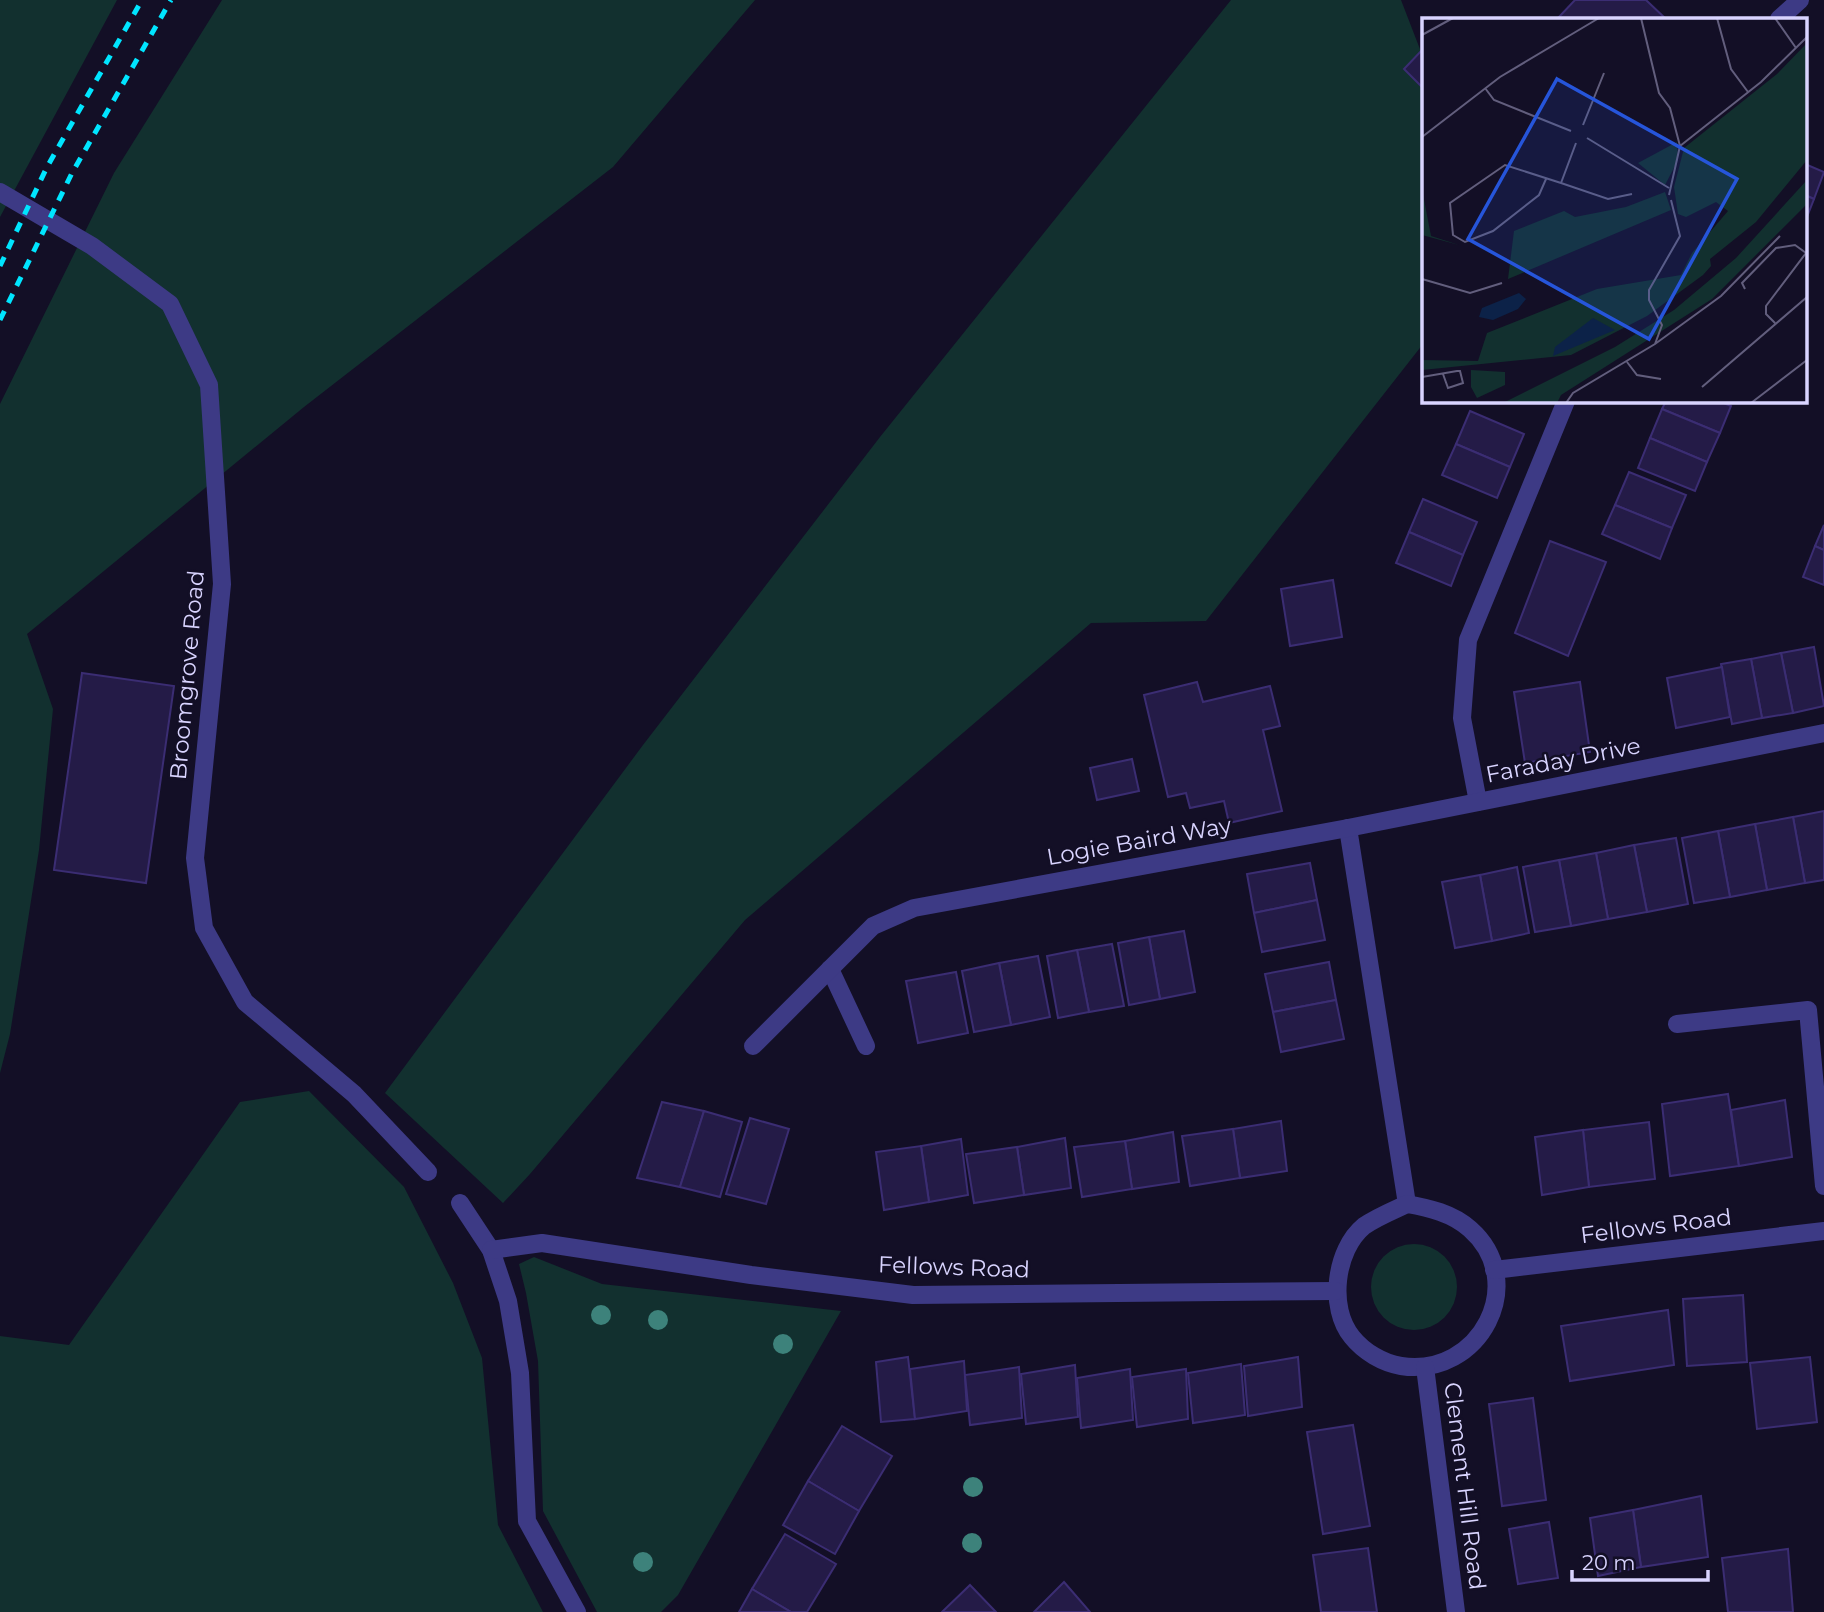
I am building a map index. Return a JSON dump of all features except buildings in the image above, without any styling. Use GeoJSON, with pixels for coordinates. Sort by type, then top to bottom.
{"type":"FeatureCollection","features":[{"type":"Feature","properties":{"kind":"street"},"geometry":{"type":"LineString","coordinates":[[1780,18],[1800,0]]}},
{"type":"Feature","properties":{"kind":"street","name":"Broomgrove Road"},"geometry":{"type":"LineString","coordinates":[[0,192],[92,246],[170,304],[209,385],[222,583],[195,858],[204,928],[245,1002],[354,1094],[428,1172]]}},
{"type":"Feature","properties":{"kind":"street","name":"Faraday Drive"},"geometry":{"type":"LineString","coordinates":[[1566,402],[1468,640],[1462,718],[1478,802],[1824,733]]}},
{"type":"Feature","properties":{"kind":"street","name":"Logie Baird Way"},"geometry":{"type":"LineString","coordinates":[[753,1046],[873,926],[914,908],[1478,802]]}},
{"type":"Feature","properties":{"kind":"street"},"geometry":{"type":"LineString","coordinates":[[1348,828],[1407,1204]]}},
{"type":"Feature","properties":{"kind":"street"},"geometry":{"type":"LineString","coordinates":[[830,969],[866,1046]]}},
{"type":"Feature","properties":{"kind":"street"},"geometry":{"type":"LineString","coordinates":[[1677,1024],[1808,1010],[1824,1186]]}},
{"type":"Feature","properties":{"kind":"street"},"geometry":{"type":"LineString","coordinates":[[460,1203],[491,1250],[508,1301],[520,1373],[527,1521],[577,1612]]}},
{"type":"Feature","properties":{"kind":"street"},"geometry":{"type":"LineString","coordinates":[[1407,1204],[1451,1216],[1471,1229],[1485,1248],[1494,1270],[1496,1294],[1491,1317],[1479,1338],[1461,1354],[1440,1365],[1416,1368],[1392,1365],[1370,1353],[1352,1337],[1340,1315],[1336,1291],[1348,1245],[1363,1228],[1382,1215],[1407,1204]]}},
{"type":"Feature","properties":{"kind":"street","name":"Fellows Road"},"geometry":{"type":"LineString","coordinates":[[1494,1270],[1824,1231]]}},
{"type":"Feature","properties":{"kind":"street","name":"Fellows Road"},"geometry":{"type":"LineString","coordinates":[[491,1250],[542,1243],[751,1275],[913,1294],[1336,1291]]}},
{"type":"Feature","properties":{"kind":"street","name":"Clement Hill Road"},"geometry":{"type":"LineString","coordinates":[[1425,1367],[1456,1612]]}},
{"type":"Feature","properties":{"kind":"green space"},"geometry":{"type":"Polygon","coordinates":[[[0,0],[117,0],[0,217],[0,0]]]}},
{"type":"Feature","properties":{"kind":"green space"},"geometry":{"type":"Polygon","coordinates":[[[222,0],[755,0],[613,167],[304,407],[27,634],[53,709],[39,850],[10,1034],[0,1073],[0,404],[114,173],[222,0]]]}},
{"type":"Feature","properties":{"kind":"green space"},"geometry":{"type":"Polygon","coordinates":[[[1231,0],[1401,0],[1422,54],[1422,345],[1206,621],[1091,623],[745,920],[503,1203],[385,1093],[643,745],[880,437],[1231,0]]]}},
{"type":"Feature","properties":{"kind":"green space"},"geometry":{"type":"Polygon","coordinates":[[[309,1091],[404,1187],[453,1283],[482,1358],[498,1525],[543,1612],[0,1612],[0,1336],[69,1345],[240,1102],[309,1091]]]}},
{"type":"Feature","properties":{"kind":"green space"},"geometry":{"type":"Polygon","coordinates":[[[1414,1244],[1431,1247],[1445,1256],[1454,1270],[1457,1287],[1454,1304],[1445,1318],[1431,1327],[1414,1330],[1397,1327],[1383,1318],[1374,1304],[1371,1287],[1374,1270],[1383,1256],[1397,1247],[1414,1244]]]}},
{"type":"Feature","properties":{"kind":"green space"},"geometry":{"type":"Polygon","coordinates":[[[534,1257],[602,1284],[841,1311],[678,1595],[661,1612],[597,1612],[543,1511],[538,1361],[519,1264],[534,1257]]]}},
{"type":"Feature","properties":{"kind":"railway"},"geometry":{"type":"LineString","coordinates":[[0,266],[47,167],[142,0]]}},
{"type":"Feature","properties":{"kind":"railway"},"geometry":{"type":"LineString","coordinates":[[0,320],[72,173],[171,0]]}}]}
